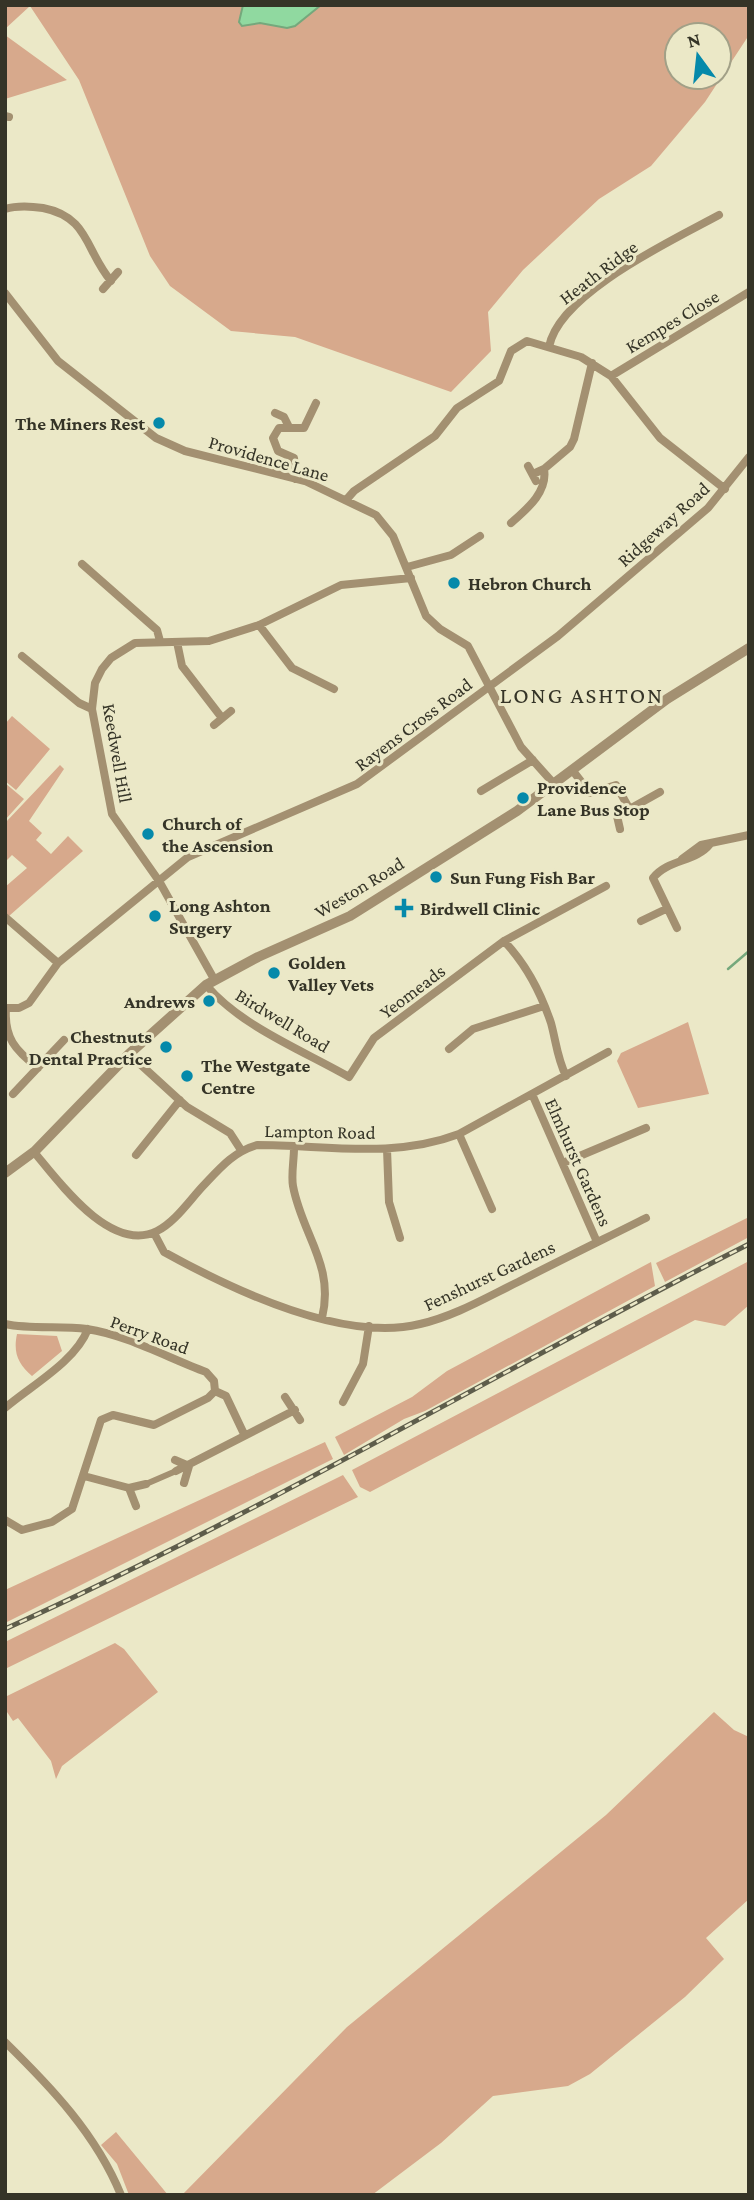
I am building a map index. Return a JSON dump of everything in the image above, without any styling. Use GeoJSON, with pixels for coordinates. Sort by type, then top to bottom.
{"type":"FeatureCollection","features":[{"type":"Feature","properties":{"kind":"street"},"geometry":{"type":"LineString","coordinates":[[5,209],[32,206],[56,211],[74,220],[111,281]]}},
{"type":"Feature","properties":{"kind":"street","name":"Heath Ridge"},"geometry":{"type":"LineString","coordinates":[[550,347],[557,326],[569,311],[635,260],[719,215]]}},
{"type":"Feature","properties":{"kind":"street"},"geometry":{"type":"LineString","coordinates":[[103,289],[118,272]]}},
{"type":"Feature","properties":{"kind":"street","name":"Kempes Close"},"geometry":{"type":"LineString","coordinates":[[611,376],[749,292]]}},
{"type":"Feature","properties":{"kind":"street","name":"Providence Lane"},"geometry":{"type":"LineString","coordinates":[[5,293],[58,361],[156,438],[185,452],[296,479],[347,499],[376,514],[385,524],[407,567],[426,615],[440,629],[468,646],[491,684],[509,726],[555,785]]}},
{"type":"Feature","properties":{"kind":"street"},"geometry":{"type":"LineString","coordinates":[[347,499],[354,491],[427,443],[452,413],[499,381],[511,351],[527,341],[592,363],[611,376],[660,438],[725,489]]}},
{"type":"Feature","properties":{"kind":"street"},"geometry":{"type":"LineString","coordinates":[[532,474],[544,469],[574,439],[592,363]]}},
{"type":"Feature","properties":{"kind":"street"},"geometry":{"type":"LineString","coordinates":[[296,479],[294,458],[278,451],[273,442],[279,428],[304,428],[316,403]]}},
{"type":"Feature","properties":{"kind":"street"},"geometry":{"type":"LineString","coordinates":[[300,411],[310,416]]}},
{"type":"Feature","properties":{"kind":"street"},"geometry":{"type":"LineString","coordinates":[[275,413],[284,417],[289,427]]}},
{"type":"Feature","properties":{"kind":"street","name":"Ridgeway Road"},"geometry":{"type":"LineString","coordinates":[[491,684],[568,627],[708,508],[749,457]]}},
{"type":"Feature","properties":{"kind":"street"},"geometry":{"type":"LineString","coordinates":[[511,523],[524,517],[544,485],[544,469]]}},
{"type":"Feature","properties":{"kind":"street"},"geometry":{"type":"LineString","coordinates":[[407,567],[451,555],[480,536]]}},
{"type":"Feature","properties":{"kind":"street"},"geometry":{"type":"LineString","coordinates":[[82,564],[157,630],[160,641]]}},
{"type":"Feature","properties":{"kind":"street"},"geometry":{"type":"LineString","coordinates":[[92,573],[98,565]]}},
{"type":"Feature","properties":{"kind":"street","name":"Keedwell Hill"},"geometry":{"type":"LineString","coordinates":[[210,982],[159,881],[112,814],[92,709],[95,683],[111,658],[135,643],[209,641],[259,625],[341,585],[411,578]]}},
{"type":"Feature","properties":{"kind":"street"},"geometry":{"type":"LineString","coordinates":[[259,625],[283,660],[300,673],[326,680],[334,689]]}},
{"type":"Feature","properties":{"kind":"street"},"geometry":{"type":"LineString","coordinates":[[177,642],[182,666],[222,718]]}},
{"type":"Feature","properties":{"kind":"street","name":"Weston Road"},"geometry":{"type":"LineString","coordinates":[[5,1173],[34,1152],[129,1054],[210,982],[336,924],[555,785],[667,699],[749,648]]}},
{"type":"Feature","properties":{"kind":"street"},"geometry":{"type":"LineString","coordinates":[[22,656],[79,703],[92,709]]}},
{"type":"Feature","properties":{"kind":"street","name":"Rayens Cross Road"},"geometry":{"type":"LineString","coordinates":[[38,1068],[8,1038],[7,1003],[19,1008],[29,1003],[58,963],[203,849],[357,785],[491,684]]}},
{"type":"Feature","properties":{"kind":"street"},"geometry":{"type":"LineString","coordinates":[[214,725],[231,711]]}},
{"type":"Feature","properties":{"kind":"street"},"geometry":{"type":"LineString","coordinates":[[481,791],[533,760]]}},
{"type":"Feature","properties":{"kind":"street"},"geometry":{"type":"LineString","coordinates":[[573,771],[590,793],[616,785],[629,808]]}},
{"type":"Feature","properties":{"kind":"street"},"geometry":{"type":"LineString","coordinates":[[620,830],[617,816],[660,792]]}},
{"type":"Feature","properties":{"kind":"street"},"geometry":{"type":"LineString","coordinates":[[677,928],[653,878],[682,859],[693,848],[749,835]]}},
{"type":"Feature","properties":{"kind":"street","name":"Yeomeads"},"geometry":{"type":"LineString","coordinates":[[349,1077],[374,1038],[504,942],[606,886]]}},
{"type":"Feature","properties":{"kind":"street"},"geometry":{"type":"LineString","coordinates":[[642,921],[666,909]]}},
{"type":"Feature","properties":{"kind":"street"},"geometry":{"type":"LineString","coordinates":[[5,917],[58,963]]}},
{"type":"Feature","properties":{"kind":"street"},"geometry":{"type":"LineString","coordinates":[[504,942],[524,966],[544,1006],[566,1076]]}},
{"type":"Feature","properties":{"kind":"street","name":"Birdwell Road"},"geometry":{"type":"LineString","coordinates":[[210,982],[235,1011],[349,1077]]}},
{"type":"Feature","properties":{"kind":"street"},"geometry":{"type":"LineString","coordinates":[[449,1049],[473,1029],[544,1006]]}},
{"type":"Feature","properties":{"kind":"street"},"geometry":{"type":"LineString","coordinates":[[13,1094],[64,1040]]}},
{"type":"Feature","properties":{"kind":"street","name":"Lampton Road"},"geometry":{"type":"LineString","coordinates":[[154,1233],[165,1226],[228,1159],[241,1150],[257,1145],[387,1149],[436,1143],[459,1134],[608,1052]]}},
{"type":"Feature","properties":{"kind":"street"},"geometry":{"type":"LineString","coordinates":[[129,1054],[204,1119],[230,1133],[241,1150]]}},
{"type":"Feature","properties":{"kind":"street","name":"Elmhurst Gardens"},"geometry":{"type":"LineString","coordinates":[[532,1094],[597,1242]]}},
{"type":"Feature","properties":{"kind":"street"},"geometry":{"type":"LineString","coordinates":[[136,1155],[180,1100]]}},
{"type":"Feature","properties":{"kind":"street"},"geometry":{"type":"LineString","coordinates":[[563,1163],[646,1128]]}},
{"type":"Feature","properties":{"kind":"street"},"geometry":{"type":"LineString","coordinates":[[459,1134],[492,1209]]}},
{"type":"Feature","properties":{"kind":"street"},"geometry":{"type":"LineString","coordinates":[[295,1148],[293,1186],[326,1280],[327,1300],[322,1318]]}},
{"type":"Feature","properties":{"kind":"street"},"geometry":{"type":"LineString","coordinates":[[387,1149],[389,1202],[400,1238]]}},
{"type":"Feature","properties":{"kind":"street"},"geometry":{"type":"LineString","coordinates":[[34,1152],[80,1205],[99,1220],[129,1234],[154,1233]]}},
{"type":"Feature","properties":{"kind":"street","name":"Fenshurst Gardens"},"geometry":{"type":"LineString","coordinates":[[154,1233],[159,1247],[180,1261],[290,1311],[369,1326],[419,1325],[443,1317],[646,1218]]}},
{"type":"Feature","properties":{"kind":"street","name":"Perry Road"},"geometry":{"type":"LineString","coordinates":[[5,1324],[24,1328],[88,1329],[206,1372],[214,1381],[215,1391],[226,1396],[244,1434]]}},
{"type":"Feature","properties":{"kind":"street"},"geometry":{"type":"LineString","coordinates":[[343,1402],[363,1364],[369,1326]]}},
{"type":"Feature","properties":{"kind":"street"},"geometry":{"type":"LineString","coordinates":[[5,1408],[83,1342],[88,1329]]}},
{"type":"Feature","properties":{"kind":"street"},"geometry":{"type":"LineString","coordinates":[[5,1520],[22,1530],[66,1515],[72,1509],[103,1418],[113,1415],[153,1425],[208,1398],[215,1391]]}},
{"type":"Feature","properties":{"kind":"street"},"geometry":{"type":"LineString","coordinates":[[285,1397],[300,1420]]}},
{"type":"Feature","properties":{"kind":"street"},"geometry":{"type":"LineString","coordinates":[[83,1476],[129,1489],[146,1484],[189,1466],[244,1434],[295,1410]]}},
{"type":"Feature","properties":{"kind":"street"},"geometry":{"type":"LineString","coordinates":[[175,1460],[189,1466]]}},
{"type":"Feature","properties":{"kind":"street"},"geometry":{"type":"LineString","coordinates":[[184,1483],[189,1466]]}},
{"type":"Feature","properties":{"kind":"street"},"geometry":{"type":"LineString","coordinates":[[129,1489],[136,1506]]}},
{"type":"Feature","properties":{"kind":"street"},"geometry":{"type":"LineString","coordinates":[[5,2042],[57,2093],[110,2168],[121,2195]]}},
{"type":"Feature","properties":{"kind":"shaded area"},"geometry":{"type":"Polygon","coordinates":[[[5,5],[749,5],[749,35],[733,59],[733,21],[663,21],[663,91],[712,91],[651,166],[599,199],[523,270],[488,312],[491,351],[451,392],[295,337],[231,331],[170,286],[150,256],[79,80],[30,6],[5,29],[5,5]]]}},
{"type":"Feature","properties":{"kind":"shaded area"},"geometry":{"type":"Polygon","coordinates":[[[243,5],[321,5],[295,26],[287,28],[260,23],[242,26],[239,22],[243,5]]]}},
{"type":"Feature","properties":{"kind":"shaded area"},"geometry":{"type":"Polygon","coordinates":[[[5,35],[67,80],[5,99],[5,35]]]}},
{"type":"Feature","properties":{"kind":"shaded area"},"geometry":{"type":"Polygon","coordinates":[[[12,716],[50,749],[16,790],[5,781],[5,724],[12,716]]]}},
{"type":"Feature","properties":{"kind":"shaded area"},"geometry":{"type":"Polygon","coordinates":[[[60,765],[64,769],[29,821],[42,833],[36,840],[51,854],[68,836],[83,851],[9,916],[5,913],[5,887],[27,868],[12,855],[5,862],[5,823],[60,765]]]}},
{"type":"Feature","properties":{"kind":"shaded area"},"geometry":{"type":"Polygon","coordinates":[[[5,783],[24,799],[5,820],[5,783]]]}},
{"type":"Feature","properties":{"kind":"shaded area"},"geometry":{"type":"Polygon","coordinates":[[[688,1022],[709,1094],[638,1108],[617,1061],[621,1053],[688,1022]]]}},
{"type":"Feature","properties":{"kind":"shaded area"},"geometry":{"type":"Polygon","coordinates":[[[749,1217],[749,1237],[665,1282],[656,1263],[749,1217]]]}},
{"type":"Feature","properties":{"kind":"shaded area"},"geometry":{"type":"Polygon","coordinates":[[[749,1261],[749,1305],[725,1326],[695,1320],[370,1492],[360,1487],[352,1470],[749,1261]]]}},
{"type":"Feature","properties":{"kind":"shaded area"},"geometry":{"type":"Polygon","coordinates":[[[651,1262],[655,1286],[425,1411],[404,1419],[344,1455],[335,1437],[412,1397],[447,1371],[651,1262]]]}},
{"type":"Feature","properties":{"kind":"shaded area"},"geometry":{"type":"Polygon","coordinates":[[[17,1334],[57,1336],[62,1351],[32,1376],[18,1358],[17,1334]]]}},
{"type":"Feature","properties":{"kind":"shaded area"},"geometry":{"type":"Polygon","coordinates":[[[325,1442],[333,1459],[5,1623],[5,1590],[325,1442]]]}},
{"type":"Feature","properties":{"kind":"shaded area"},"geometry":{"type":"Polygon","coordinates":[[[343,1475],[358,1497],[5,1669],[5,1642],[343,1475]]]}},
{"type":"Feature","properties":{"kind":"shaded area"},"geometry":{"type":"Polygon","coordinates":[[[115,1643],[124,1649],[158,1692],[62,1766],[56,1779],[51,1761],[18,1718],[13,1721],[5,1709],[5,1697],[115,1643]]]}},
{"type":"Feature","properties":{"kind":"shaded area"},"geometry":{"type":"Polygon","coordinates":[[[714,1712],[734,1730],[749,1737],[749,1899],[706,1938],[724,1959],[685,1997],[590,2074],[568,2086],[493,2096],[441,2143],[372,2195],[182,2195],[347,2027],[606,1815],[714,1712]]]}},
{"type":"Feature","properties":{"kind":"shaded area"},"geometry":{"type":"Polygon","coordinates":[[[116,2132],[168,2195],[129,2195],[117,2164],[101,2145],[116,2132]]]}},
{"type":"Feature","properties":{"kind":"waterway"},"geometry":{"type":"LineString","coordinates":[[728,969],[749,951]]}},
{"type":"Feature","properties":{"kind":"railway"},"geometry":{"type":"LineString","coordinates":[[5,1629],[100,1585],[287,1490],[749,1244]]}},
{"type":"Feature","properties":{"kind":"place","name":"The Miners Rest"},"geometry":{"type":"Point","coordinates":[159,423]}},
{"type":"Feature","properties":{"kind":"place","name":"Hebron Church"},"geometry":{"type":"Point","coordinates":[454,583]}},
{"type":"Feature","properties":{"kind":"place","name":"Providence Lane Bus Stop"},"geometry":{"type":"Point","coordinates":[523,798]}},
{"type":"Feature","properties":{"kind":"place","name":"Church of the Ascension"},"geometry":{"type":"Point","coordinates":[148,834]}},
{"type":"Feature","properties":{"kind":"place","name":"Sun Fung Fish Bar"},"geometry":{"type":"Point","coordinates":[436,877]}},
{"type":"Feature","properties":{"kind":"place","name":"Birdwell Clinic"},"geometry":{"type":"Point","coordinates":[404,908]}},
{"type":"Feature","properties":{"kind":"place","name":"Long Ashton Surgery"},"geometry":{"type":"Point","coordinates":[155,916]}},
{"type":"Feature","properties":{"kind":"place","name":"Golden Valley Vets"},"geometry":{"type":"Point","coordinates":[274,973]}},
{"type":"Feature","properties":{"kind":"place","name":"Andrews"},"geometry":{"type":"Point","coordinates":[209,1001]}},
{"type":"Feature","properties":{"kind":"place","name":"Chestnuts Dental Practice"},"geometry":{"type":"Point","coordinates":[166,1047]}},
{"type":"Feature","properties":{"kind":"place","name":"The Westgate Centre"},"geometry":{"type":"Point","coordinates":[187,1076]}},
{"type":"Feature","properties":{"kind":"district","name":"LONG ASHTON"},"geometry":{"type":"Point","coordinates":[582,695]}}]}
